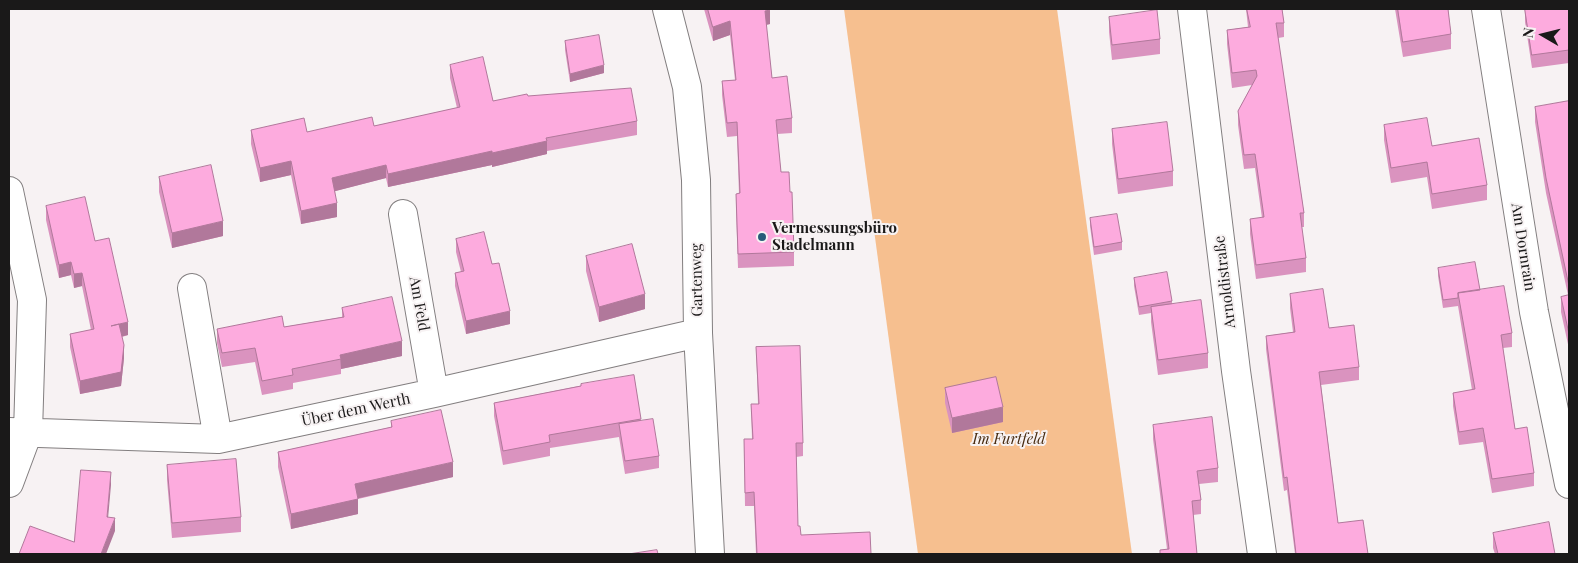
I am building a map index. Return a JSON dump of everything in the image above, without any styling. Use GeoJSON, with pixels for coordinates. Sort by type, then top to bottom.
{"type":"FeatureCollection","features":[{"type":"Feature","properties":{"kind":"street","name":"Gartenweg"},"geometry":{"type":"LineString","coordinates":[[667,9],[687,87],[696,180],[698,333],[710,554]]}},
{"type":"Feature","properties":{"kind":"street","name":"Arnoldistraße"},"geometry":{"type":"LineString","coordinates":[[1192,9],[1236,371],[1262,554]]}},
{"type":"Feature","properties":{"kind":"street","name":"Am Dornrain"},"geometry":{"type":"LineString","coordinates":[[1486,9],[1534,312],[1569,484]]}},
{"type":"Feature","properties":{"kind":"street"},"geometry":{"type":"LineString","coordinates":[[9,191],[32,300],[18,432],[9,484]]}},
{"type":"Feature","properties":{"kind":"street","name":"Am Feld"},"geometry":{"type":"LineString","coordinates":[[403,214],[434,394]]}},
{"type":"Feature","properties":{"kind":"street"},"geometry":{"type":"LineString","coordinates":[[192,288],[218,439]]}},
{"type":"Feature","properties":{"kind":"street","name":"Über dem Werth"},"geometry":{"type":"LineString","coordinates":[[18,432],[218,439],[434,394],[698,333]]}},
{"type":"Feature","properties":{"kind":"green space","name":"Im Furtfeld"},"geometry":{"type":"Polygon","coordinates":[[[844,9],[1057,9],[1132,554],[918,554],[844,9]]]}},
{"type":"Feature","properties":{"kind":"building"},"geometry":{"type":"Polygon","coordinates":[[[708,9],[770,10],[765,11],[772,78],[787,76],[792,118],[776,120],[781,172],[789,172],[790,192],[792,192],[794,252],[738,254],[736,194],[740,193],[737,122],[727,123],[722,81],[736,80],[730,21],[713,27],[708,9]]]}},
{"type":"Feature","properties":{"kind":"building"},"geometry":{"type":"Polygon","coordinates":[[[1247,9],[1282,9],[1284,23],[1276,23],[1304,213],[1300,213],[1306,258],[1256,265],[1250,219],[1264,217],[1255,154],[1244,155],[1238,111],[1257,76],[1256,70],[1232,73],[1227,30],[1250,27],[1247,9]]]}},
{"type":"Feature","properties":{"kind":"building"},"geometry":{"type":"Polygon","coordinates":[[[1398,9],[1448,9],[1451,34],[1403,42],[1398,9]]]}},
{"type":"Feature","properties":{"kind":"building"},"geometry":{"type":"Polygon","coordinates":[[[1525,9],[1569,9],[1569,50],[1532,55],[1525,9]]]}},
{"type":"Feature","properties":{"kind":"building"},"geometry":{"type":"Polygon","coordinates":[[[1157,10],[1160,39],[1112,45],[1109,17],[1157,10]]]}},
{"type":"Feature","properties":{"kind":"building"},"geometry":{"type":"Polygon","coordinates":[[[599,35],[604,65],[570,74],[565,41],[599,35]]]}},
{"type":"Feature","properties":{"kind":"building"},"geometry":{"type":"Polygon","coordinates":[[[483,57],[493,101],[527,94],[528,96],[631,88],[637,121],[546,138],[547,141],[388,174],[386,165],[332,178],[337,203],[301,211],[291,161],[260,168],[251,130],[304,118],[307,132],[372,117],[374,126],[460,107],[450,65],[483,57]]]}},
{"type":"Feature","properties":{"kind":"building"},"geometry":{"type":"Polygon","coordinates":[[[1569,101],[1569,286],[1546,178],[1535,107],[1569,101]]]}},
{"type":"Feature","properties":{"kind":"building"},"geometry":{"type":"Polygon","coordinates":[[[1427,118],[1432,146],[1479,138],[1487,185],[1432,194],[1427,162],[1391,168],[1384,125],[1427,118]]]}},
{"type":"Feature","properties":{"kind":"building"},"geometry":{"type":"Polygon","coordinates":[[[1167,122],[1173,171],[1118,179],[1112,129],[1167,122]]]}},
{"type":"Feature","properties":{"kind":"building"},"geometry":{"type":"Polygon","coordinates":[[[211,165],[223,221],[172,233],[159,177],[211,165]]]}},
{"type":"Feature","properties":{"kind":"building"},"geometry":{"type":"Polygon","coordinates":[[[85,197],[95,241],[109,238],[128,322],[119,324],[124,345],[121,372],[80,381],[70,334],[94,329],[82,273],[74,274],[71,262],[59,265],[46,206],[85,197]]]}},
{"type":"Feature","properties":{"kind":"building"},"geometry":{"type":"Polygon","coordinates":[[[1117,214],[1122,242],[1094,247],[1090,218],[1117,214]]]}},
{"type":"Feature","properties":{"kind":"building"},"geometry":{"type":"Polygon","coordinates":[[[484,232],[492,264],[499,263],[510,311],[466,321],[455,273],[464,271],[456,239],[484,232]]]}},
{"type":"Feature","properties":{"kind":"building"},"geometry":{"type":"Polygon","coordinates":[[[632,244],[645,294],[599,307],[586,256],[632,244]]]}},
{"type":"Feature","properties":{"kind":"building"},"geometry":{"type":"Polygon","coordinates":[[[1475,262],[1480,290],[1458,293],[1458,298],[1443,300],[1438,268],[1475,262]]]}},
{"type":"Feature","properties":{"kind":"building"},"geometry":{"type":"Polygon","coordinates":[[[1167,272],[1172,301],[1139,307],[1134,278],[1167,272]]]}},
{"type":"Feature","properties":{"kind":"building"},"geometry":{"type":"Polygon","coordinates":[[[1504,286],[1512,333],[1501,335],[1515,429],[1527,427],[1534,473],[1492,479],[1483,428],[1459,432],[1453,393],[1475,389],[1458,293],[1504,286]]]}},
{"type":"Feature","properties":{"kind":"building"},"geometry":{"type":"Polygon","coordinates":[[[1323,289],[1329,328],[1354,325],[1359,367],[1319,372],[1338,523],[1363,520],[1368,554],[1296,554],[1287,477],[1284,478],[1266,336],[1295,332],[1290,294],[1323,289]]]}},
{"type":"Feature","properties":{"kind":"building"},"geometry":{"type":"Polygon","coordinates":[[[1569,295],[1569,334],[1561,297],[1569,295]]]}},
{"type":"Feature","properties":{"kind":"building"},"geometry":{"type":"Polygon","coordinates":[[[392,297],[402,341],[340,355],[341,359],[292,369],[293,375],[262,381],[255,348],[222,353],[217,329],[282,316],[284,327],[344,317],[342,308],[392,297]]]}},
{"type":"Feature","properties":{"kind":"building"},"geometry":{"type":"Polygon","coordinates":[[[1201,300],[1208,353],[1158,360],[1151,307],[1201,300]]]}},
{"type":"Feature","properties":{"kind":"building"},"geometry":{"type":"Polygon","coordinates":[[[800,346],[803,443],[796,443],[798,526],[800,526],[801,535],[870,532],[871,554],[757,554],[754,492],[745,493],[744,439],[753,439],[751,404],[759,404],[756,347],[800,346]]]}},
{"type":"Feature","properties":{"kind":"building"},"geometry":{"type":"Polygon","coordinates":[[[634,375],[641,419],[549,435],[550,442],[503,451],[494,403],[581,386],[581,384],[634,375]]]}},
{"type":"Feature","properties":{"kind":"building"},"geometry":{"type":"Polygon","coordinates":[[[996,377],[1003,407],[952,418],[945,388],[996,377]]]}},
{"type":"Feature","properties":{"kind":"building"},"geometry":{"type":"Polygon","coordinates":[[[441,410],[453,462],[355,484],[358,499],[291,514],[278,452],[392,427],[391,421],[441,410]]]}},
{"type":"Feature","properties":{"kind":"building"},"geometry":{"type":"Polygon","coordinates":[[[1212,417],[1218,468],[1197,471],[1201,500],[1192,501],[1197,554],[1160,554],[1160,550],[1169,549],[1153,425],[1212,417]]]}},
{"type":"Feature","properties":{"kind":"building"},"geometry":{"type":"Polygon","coordinates":[[[653,419],[659,456],[625,461],[619,424],[653,419]]]}},
{"type":"Feature","properties":{"kind":"building"},"geometry":{"type":"Polygon","coordinates":[[[236,459],[241,517],[172,523],[167,465],[236,459]]]}},
{"type":"Feature","properties":{"kind":"building"},"geometry":{"type":"Polygon","coordinates":[[[81,470],[111,472],[107,517],[115,518],[101,554],[19,554],[30,526],[74,542],[81,470]]]}},
{"type":"Feature","properties":{"kind":"building"},"geometry":{"type":"Polygon","coordinates":[[[1549,522],[1555,554],[1498,554],[1493,533],[1549,522]]]}},
{"type":"Feature","properties":{"kind":"building"},"geometry":{"type":"Polygon","coordinates":[[[657,550],[658,554],[629,554],[657,550]]]}},
{"type":"Feature","properties":{"kind":"place","name":"Vermessungsbüro Stadelmann"},"geometry":{"type":"Point","coordinates":[762,237]}}]}
